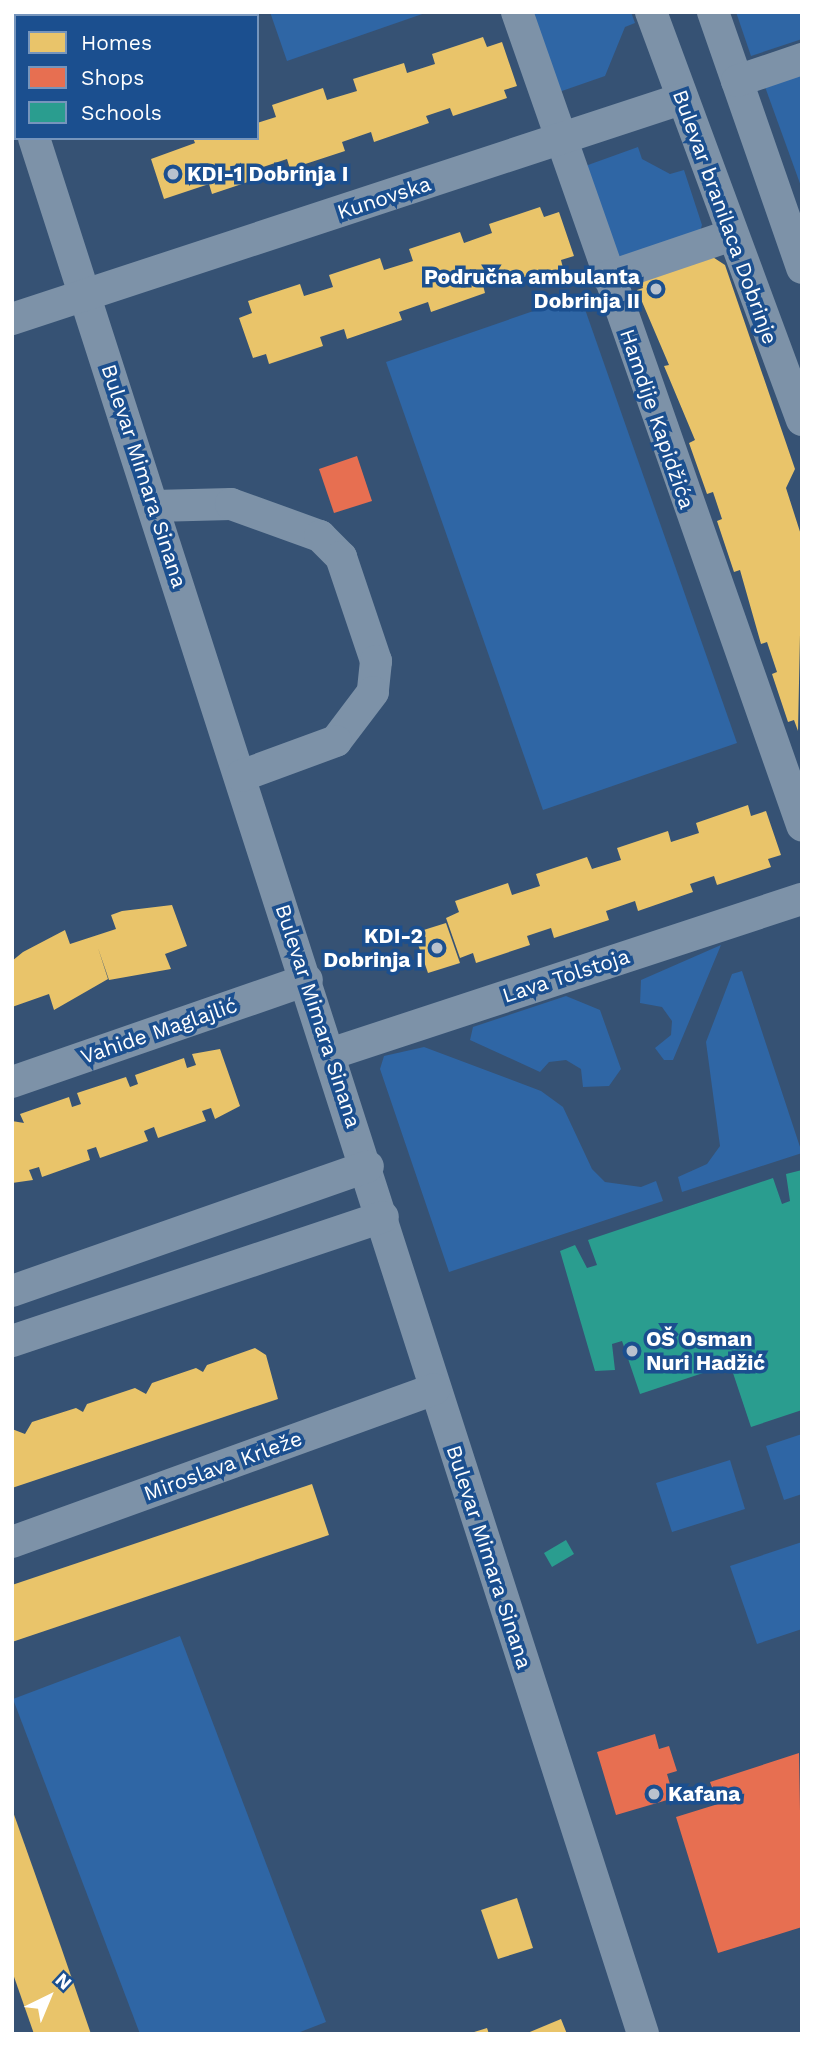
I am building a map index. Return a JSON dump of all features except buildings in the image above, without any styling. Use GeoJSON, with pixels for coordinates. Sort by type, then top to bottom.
{"type":"FeatureCollection","features":[{"type":"Feature","properties":{"kind":"street","name":"Hamdije Kapidžića"},"geometry":{"type":"LineString","coordinates":[[517,12],[802,825]]}},
{"type":"Feature","properties":{"kind":"street","name":"Bulevar branilaca Dobrinje"},"geometry":{"type":"LineString","coordinates":[[651,12],[802,420]]}},
{"type":"Feature","properties":{"kind":"street"},"geometry":{"type":"LineString","coordinates":[[713,12],[802,268]]}},
{"type":"Feature","properties":{"kind":"street"},"geometry":{"type":"LineString","coordinates":[[737,82],[802,59]]}},
{"type":"Feature","properties":{"kind":"street","name":"Kunovska"},"geometry":{"type":"LineString","coordinates":[[12,319],[85,292],[561,141],[681,99]]}},
{"type":"Feature","properties":{"kind":"street","name":"Bulevar Mimara Sinana"},"geometry":{"type":"LineString","coordinates":[[35,140],[368,1166],[434,1389],[600,1894],[643,2034]]}},
{"type":"Feature","properties":{"kind":"street"},"geometry":{"type":"LineString","coordinates":[[608,277],[732,235]]}},
{"type":"Feature","properties":{"kind":"street"},"geometry":{"type":"LineString","coordinates":[[154,506],[231,504],[320,536],[341,558],[378,678],[336,741],[241,776]]}},
{"type":"Feature","properties":{"kind":"street","name":"Lava Tolstoja"},"geometry":{"type":"LineString","coordinates":[[330,1054],[802,899]]}},
{"type":"Feature","properties":{"kind":"street","name":"Vahide Maglajlić"},"geometry":{"type":"LineString","coordinates":[[12,1082],[307,980]]}},
{"type":"Feature","properties":{"kind":"street"},"geometry":{"type":"LineString","coordinates":[[12,1291],[368,1166]]}},
{"type":"Feature","properties":{"kind":"street"},"geometry":{"type":"LineString","coordinates":[[12,1341],[383,1217]]}},
{"type":"Feature","properties":{"kind":"street","name":"Miroslava Krleže"},"geometry":{"type":"LineString","coordinates":[[12,1542],[434,1389]]}},
{"type":"Feature","properties":{"kind":"shaded area"},"geometry":{"type":"Polygon","coordinates":[[[270,12],[428,12],[287,61],[270,12]]]}},
{"type":"Feature","properties":{"kind":"shaded area"},"geometry":{"type":"Polygon","coordinates":[[[524,12],[631,12],[635,23],[625,27],[605,76],[559,92],[524,12]]]}},
{"type":"Feature","properties":{"kind":"shaded area"},"geometry":{"type":"Polygon","coordinates":[[[736,12],[802,12],[802,39],[751,56],[736,12]]]}},
{"type":"Feature","properties":{"kind":"shaded area"},"geometry":{"type":"Polygon","coordinates":[[[802,71],[802,189],[764,84],[802,71]]]}},
{"type":"Feature","properties":{"kind":"shaded area"},"geometry":{"type":"Polygon","coordinates":[[[638,147],[642,159],[670,174],[684,170],[702,225],[697,240],[624,266],[608,257],[580,175],[588,165],[638,147]]]}},
{"type":"Feature","properties":{"kind":"shaded area"},"geometry":{"type":"Polygon","coordinates":[[[580,295],[737,743],[543,810],[386,362],[580,295]]]}},
{"type":"Feature","properties":{"kind":"shaded area"},"geometry":{"type":"Polygon","coordinates":[[[721,945],[673,1060],[664,1060],[655,1048],[671,1035],[672,1021],[662,1007],[640,1003],[641,980],[721,945]]]}},
{"type":"Feature","properties":{"kind":"shaded area"},"geometry":{"type":"Polygon","coordinates":[[[742,971],[802,1153],[682,1192],[678,1177],[707,1164],[720,1146],[706,1042],[732,974],[742,971]]]}},
{"type":"Feature","properties":{"kind":"shaded area"},"geometry":{"type":"Polygon","coordinates":[[[566,996],[600,1010],[621,1069],[609,1086],[583,1087],[581,1069],[566,1060],[549,1062],[540,1072],[470,1040],[473,1027],[566,996]]]}},
{"type":"Feature","properties":{"kind":"shaded area"},"geometry":{"type":"Polygon","coordinates":[[[424,1047],[541,1091],[563,1107],[592,1169],[605,1182],[641,1187],[656,1181],[663,1201],[449,1272],[380,1069],[384,1056],[424,1047]]]}},
{"type":"Feature","properties":{"kind":"shaded area"},"geometry":{"type":"Polygon","coordinates":[[[802,1434],[802,1494],[784,1500],[766,1446],[802,1434]]]}},
{"type":"Feature","properties":{"kind":"shaded area"},"geometry":{"type":"Polygon","coordinates":[[[730,1460],[745,1509],[672,1532],[656,1483],[730,1460]]]}},
{"type":"Feature","properties":{"kind":"shaded area"},"geometry":{"type":"Polygon","coordinates":[[[802,1542],[802,1629],[757,1644],[730,1566],[802,1542]]]}},
{"type":"Feature","properties":{"kind":"shaded area"},"geometry":{"type":"Polygon","coordinates":[[[180,1636],[326,2022],[295,2034],[140,2034],[13,1699],[180,1636]]]}},
{"type":"Feature","properties":{"kind":"place","name":"KDI-1 Dobrinja I"},"geometry":{"type":"Point","coordinates":[173,174]}},
{"type":"Feature","properties":{"kind":"place","name":"Područna ambulanta Dobrinja II"},"geometry":{"type":"Point","coordinates":[656,289]}},
{"type":"Feature","properties":{"kind":"place","name":"KDI-2 Dobrinja I"},"geometry":{"type":"Point","coordinates":[437,948]}},
{"type":"Feature","properties":{"kind":"place","name":"OŠ Osman Nuri Hadžić"},"geometry":{"type":"Point","coordinates":[632,1351]}},
{"type":"Feature","properties":{"kind":"place","name":"Kafana"},"geometry":{"type":"Point","coordinates":[654,1794]}}]}
